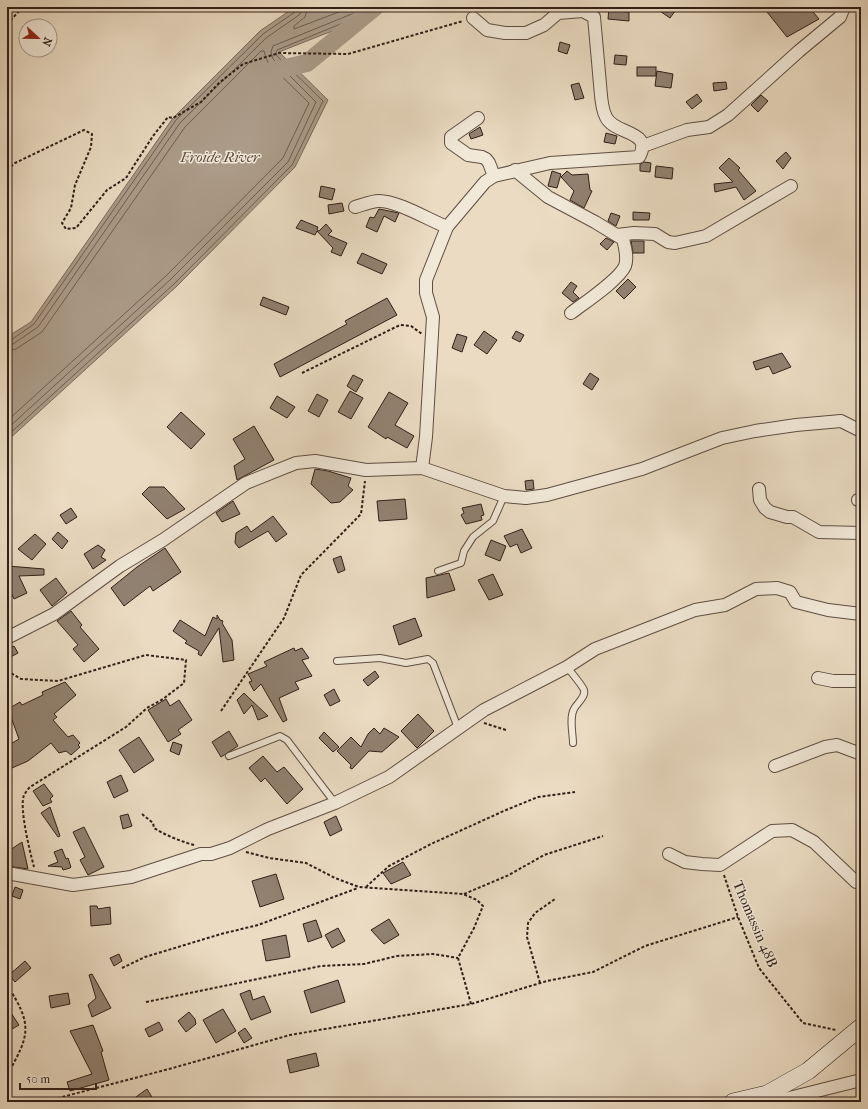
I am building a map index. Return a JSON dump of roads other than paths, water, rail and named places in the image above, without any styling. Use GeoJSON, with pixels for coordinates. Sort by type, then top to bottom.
{"type":"FeatureCollection","features":[{"type":"Feature","properties":{"kind":"main road"},"geometry":{"type":"LineString","coordinates":[[733,1102],[767,1094],[808,1071],[858,1029]]}},
{"type":"Feature","properties":{"kind":"street"},"geometry":{"type":"LineString","coordinates":[[643,146],[688,130],[709,127],[728,115],[799,51],[840,17],[844,7]]}},
{"type":"Feature","properties":{"kind":"street"},"geometry":{"type":"LineString","coordinates":[[422,468],[426,437],[433,317],[426,293],[426,280],[447,227],[484,182],[494,176],[550,163],[639,157],[643,146],[640,139],[610,123],[605,116],[602,102],[594,17],[582,11],[558,13],[544,24],[526,33],[505,33],[487,30],[473,18]]}},
{"type":"Feature","properties":{"kind":"street"},"geometry":{"type":"LineString","coordinates":[[478,118],[451,137],[451,143],[468,155],[486,159],[494,176]]}},
{"type":"Feature","properties":{"kind":"street"},"geometry":{"type":"LineString","coordinates":[[515,170],[548,197],[623,239],[626,252],[625,265],[619,275],[571,313]]}},
{"type":"Feature","properties":{"kind":"street"},"geometry":{"type":"LineString","coordinates":[[617,235],[634,233],[655,234],[668,242],[675,243],[706,236],[791,186]]}},
{"type":"Feature","properties":{"kind":"street"},"geometry":{"type":"LineString","coordinates":[[355,207],[379,201],[386,202],[400,206],[447,227]]}},
{"type":"Feature","properties":{"kind":"street"},"geometry":{"type":"LineString","coordinates":[[7,638],[54,614],[120,566],[163,540],[246,483],[296,463],[315,461],[346,465],[366,470],[422,468],[504,496],[526,498],[547,495],[642,469],[722,438],[755,431],[796,425],[841,421],[861,431]]}},
{"type":"Feature","properties":{"kind":"street"},"geometry":{"type":"LineString","coordinates":[[759,489],[760,500],[765,508],[770,512],[787,518],[793,517],[818,532],[861,533]]}},
{"type":"Feature","properties":{"kind":"street"},"geometry":{"type":"LineString","coordinates":[[7,873],[74,885],[130,876],[201,854],[211,854],[230,848],[268,829],[334,803],[389,777],[484,710],[567,667],[595,649],[695,610],[725,605],[756,589],[777,588],[790,592],[796,602],[828,610],[861,614]]}},
{"type":"Feature","properties":{"kind":"street"},"geometry":{"type":"LineString","coordinates":[[818,678],[833,681],[861,681]]}},
{"type":"Feature","properties":{"kind":"street"},"geometry":{"type":"LineString","coordinates":[[775,766],[825,747],[837,745],[861,754]]}},
{"type":"Feature","properties":{"kind":"street"},"geometry":{"type":"LineString","coordinates":[[669,854],[685,862],[720,865],[772,830],[792,830],[814,842],[856,882],[861,882]]}},
{"type":"Feature","properties":{"kind":"street"},"geometry":{"type":"LineString","coordinates":[[767,1094],[785,1099],[861,1080]]}},
{"type":"Feature","properties":{"kind":"lane"},"geometry":{"type":"LineString","coordinates":[[438,571],[460,563],[464,551],[473,537],[492,521],[504,496]]}},
{"type":"Feature","properties":{"kind":"lane"},"geometry":{"type":"LineString","coordinates":[[337,661],[380,658],[406,663],[428,659],[433,663],[458,728]]}},
{"type":"Feature","properties":{"kind":"lane"},"geometry":{"type":"LineString","coordinates":[[567,667],[584,690],[581,700],[573,710],[573,743]]}},
{"type":"Feature","properties":{"kind":"lane"},"geometry":{"type":"LineString","coordinates":[[230,756],[280,736],[287,740],[334,803]]}},
{"type":"Feature","properties":{"kind":"water","name":"Froide River"},"geometry":{"type":"Polygon","coordinates":[[[295,7],[393,7],[279,52],[328,100],[295,167],[177,286],[7,441],[7,337],[31,322],[173,118],[260,31],[295,7]]]}},
{"type":"Feature","properties":{"kind":"waterway","name":"Froide River"},"geometry":{"type":"LineString","coordinates":[[268,72],[307,63],[375,7]]}}]}
